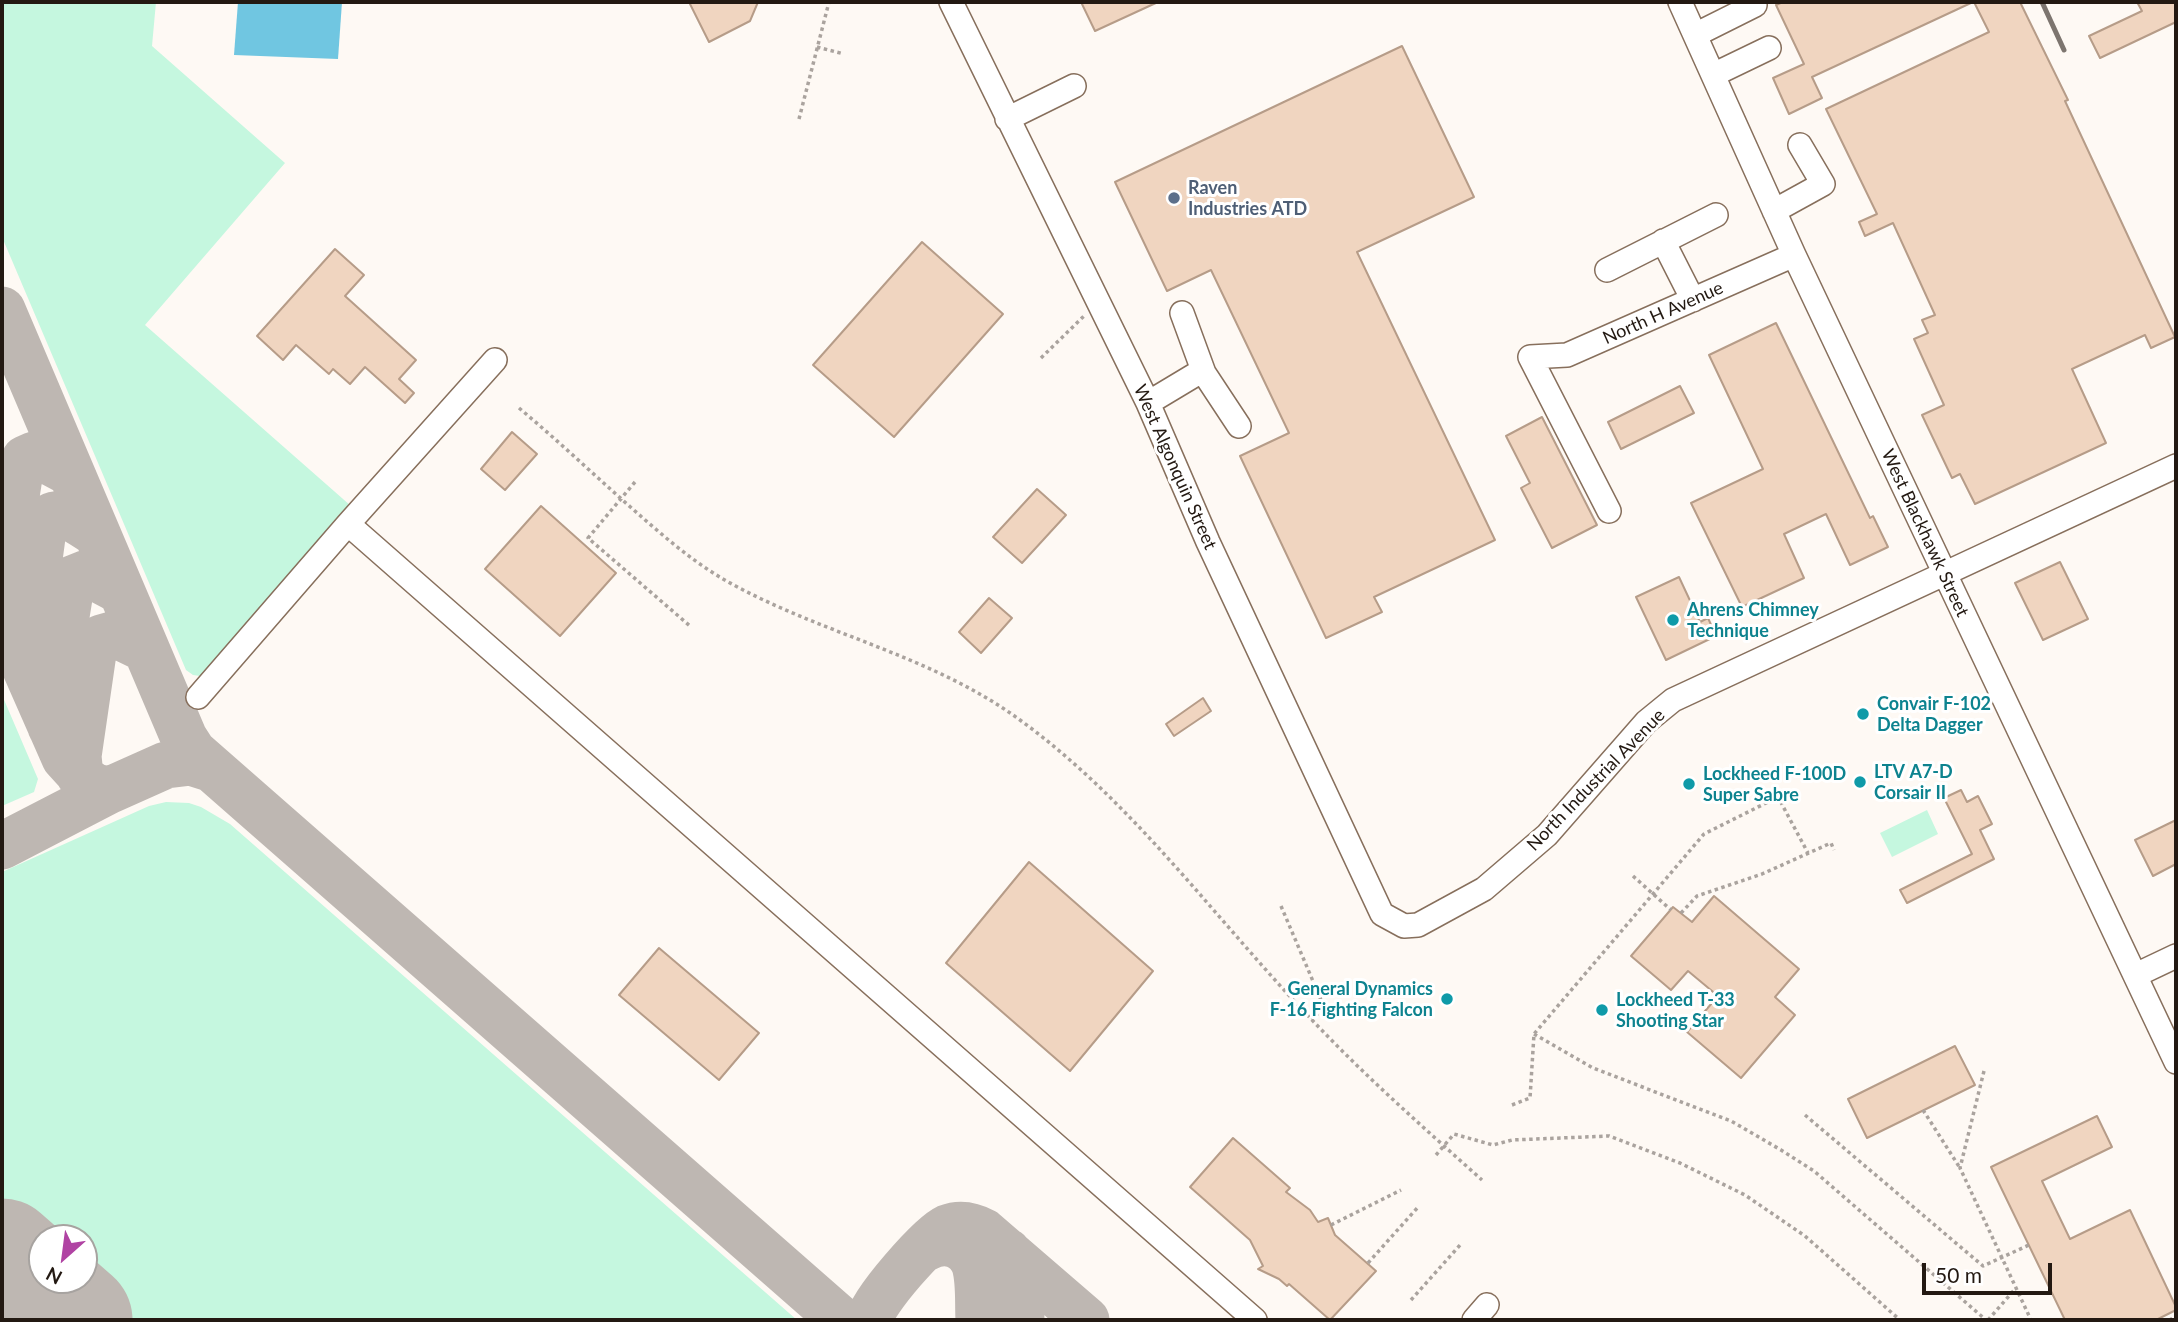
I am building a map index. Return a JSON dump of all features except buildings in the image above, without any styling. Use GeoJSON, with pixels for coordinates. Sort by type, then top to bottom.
{"type":"FeatureCollection","features":[{"type":"Feature","properties":{"kind":"street","name":"West Algonquin Street"},"geometry":{"type":"LineString","coordinates":[[951,2],[1148,403],[1208,542],[1382,914],[1404,926]]}},
{"type":"Feature","properties":{"kind":"street","name":"West Blackhawk Street"},"geometry":{"type":"LineString","coordinates":[[1680,2],[1794,255],[2176,1062]]}},
{"type":"Feature","properties":{"kind":"street"},"geometry":{"type":"LineString","coordinates":[[1695,35],[1755,5],[1754,2]]}},
{"type":"Feature","properties":{"kind":"street"},"geometry":{"type":"LineString","coordinates":[[1713,75],[1769,48]]}},
{"type":"Feature","properties":{"kind":"street"},"geometry":{"type":"LineString","coordinates":[[1007,119],[1074,86]]}},
{"type":"Feature","properties":{"kind":"street"},"geometry":{"type":"LineString","coordinates":[[1774,211],[1823,184],[1800,145]]}},
{"type":"Feature","properties":{"kind":"street"},"geometry":{"type":"LineString","coordinates":[[1607,270],[1716,215]]}},
{"type":"Feature","properties":{"kind":"street"},"geometry":{"type":"LineString","coordinates":[[1663,241],[1693,300]]}},
{"type":"Feature","properties":{"kind":"street","name":"North H Avenue"},"geometry":{"type":"LineString","coordinates":[[1609,511],[1530,357],[1567,355],[1794,255]]}},
{"type":"Feature","properties":{"kind":"street"},"geometry":{"type":"LineString","coordinates":[[1182,313],[1204,373],[1239,426]]}},
{"type":"Feature","properties":{"kind":"street"},"geometry":{"type":"LineString","coordinates":[[198,697],[495,360]]}},
{"type":"Feature","properties":{"kind":"street"},"geometry":{"type":"LineString","coordinates":[[1148,403],[1198,373],[1204,373]]}},
{"type":"Feature","properties":{"kind":"street","name":"North Industrial Avenue"},"geometry":{"type":"LineString","coordinates":[[1404,926],[1418,925],[1484,889],[1547,835],[1646,722],[1673,700],[2176,466]]}},
{"type":"Feature","properties":{"kind":"street"},"geometry":{"type":"LineString","coordinates":[[348,524],[1255,1320]]}},
{"type":"Feature","properties":{"kind":"street"},"geometry":{"type":"LineString","coordinates":[[2136,975],[2176,956]]}},
{"type":"Feature","properties":{"kind":"path"},"geometry":{"type":"LineString","coordinates":[[799,119],[829,2]]}},
{"type":"Feature","properties":{"kind":"path"},"geometry":{"type":"LineString","coordinates":[[817,47],[844,54]]}},
{"type":"Feature","properties":{"kind":"path"},"geometry":{"type":"LineString","coordinates":[[1041,358],[1098,302]]}},
{"type":"Feature","properties":{"kind":"path"},"geometry":{"type":"LineString","coordinates":[[519,408],[697,562],[729,582],[777,605],[954,678],[1021,720],[1109,797],[1162,850],[1312,1020],[1398,1106],[1482,1180]]}},
{"type":"Feature","properties":{"kind":"path"},"geometry":{"type":"LineString","coordinates":[[635,482],[588,538],[690,626]]}},
{"type":"Feature","properties":{"kind":"path"},"geometry":{"type":"LineString","coordinates":[[1512,1105],[1530,1098],[1534,1034],[1704,834],[1778,797],[1808,853]]}},
{"type":"Feature","properties":{"kind":"path"},"geometry":{"type":"LineString","coordinates":[[1681,913],[1697,896],[1762,874],[1831,843],[1834,850]]}},
{"type":"Feature","properties":{"kind":"path"},"geometry":{"type":"LineString","coordinates":[[1633,876],[1671,910]]}},
{"type":"Feature","properties":{"kind":"path"},"geometry":{"type":"LineString","coordinates":[[1281,906],[1324,1007],[1312,1020]]}},
{"type":"Feature","properties":{"kind":"path"},"geometry":{"type":"LineString","coordinates":[[1534,1034],[1593,1068],[1731,1121],[1782,1150],[1814,1171],[1987,1320],[2016,1289]]}},
{"type":"Feature","properties":{"kind":"path"},"geometry":{"type":"LineString","coordinates":[[1960,1168],[1984,1071]]}},
{"type":"Feature","properties":{"kind":"path"},"geometry":{"type":"LineString","coordinates":[[1923,1110],[1960,1168],[2031,1320]]}},
{"type":"Feature","properties":{"kind":"path"},"geometry":{"type":"LineString","coordinates":[[1805,1115],[1983,1266],[2029,1245]]}},
{"type":"Feature","properties":{"kind":"path"},"geometry":{"type":"LineString","coordinates":[[1436,1155],[1454,1134],[1493,1145],[1512,1140],[1609,1136],[1621,1140],[1680,1163],[1745,1195],[1805,1236],[1900,1320]]}},
{"type":"Feature","properties":{"kind":"path"},"geometry":{"type":"LineString","coordinates":[[1331,1225],[1401,1190]]}},
{"type":"Feature","properties":{"kind":"path"},"geometry":{"type":"LineString","coordinates":[[1368,1264],[1419,1206]]}},
{"type":"Feature","properties":{"kind":"path"},"geometry":{"type":"LineString","coordinates":[[1411,1300],[1461,1244]]}},
{"type":"Feature","properties":{"kind":"path"},"geometry":{"type":"LineString","coordinates":[[2169,1320],[2176,1317]]}},
{"type":"Feature","properties":{"kind":"green space"},"geometry":{"type":"Polygon","coordinates":[[[2,2],[156,2],[152,46],[285,163],[145,325],[351,506],[200,676],[186,670],[2,237],[2,2]]]}},
{"type":"Feature","properties":{"kind":"green space"},"geometry":{"type":"Polygon","coordinates":[[[2,695],[38,779],[34,792],[2,806],[2,695]]]}},
{"type":"Feature","properties":{"kind":"green space"},"geometry":{"type":"Polygon","coordinates":[[[166,802],[189,803],[230,824],[797,1320],[119,1320],[89,1294],[98,1294],[98,1224],[28,1224],[28,1240],[2,1217],[2,872],[149,806],[166,802]]]}},
{"type":"Feature","properties":{"kind":"green space"},"geometry":{"type":"Polygon","coordinates":[[[1927,810],[1938,834],[1892,857],[1880,833],[1927,810]]]}},
{"type":"Feature","properties":{"kind":"green space"},"geometry":{"type":"Polygon","coordinates":[[[2,1295],[31,1320],[2,1320],[2,1295]]]}},
{"type":"Feature","properties":{"kind":"water"},"geometry":{"type":"Polygon","coordinates":[[[238,2],[342,2],[338,59],[234,55],[238,2]]]}},
{"type":"Feature","properties":{"kind":"taxiway"},"geometry":{"type":"LineString","coordinates":[[2,310],[184,738],[193,752],[841,1320]]}},
{"type":"Feature","properties":{"kind":"taxiway"},"geometry":{"type":"LineString","coordinates":[[2,587],[19,477],[25,459],[39,456],[71,473]]}},
{"type":"Feature","properties":{"kind":"taxiway"},"geometry":{"type":"LineString","coordinates":[[28,642],[44,522],[50,517],[63,515],[96,533]]}},
{"type":"Feature","properties":{"kind":"taxiway"},"geometry":{"type":"LineString","coordinates":[[51,727],[52,703],[72,579],[87,573],[121,591]]}},
{"type":"Feature","properties":{"kind":"taxiway"},"geometry":{"type":"LineString","coordinates":[[2,615],[65,758],[85,780],[95,787],[110,790]]}},
{"type":"Feature","properties":{"kind":"taxiway"},"geometry":{"type":"LineString","coordinates":[[80,776],[78,756],[94,646],[101,638],[115,634],[146,649]]}},
{"type":"Feature","properties":{"kind":"taxiway"},"geometry":{"type":"LineString","coordinates":[[2,846],[110,790],[166,765],[191,762],[210,768]]}},
{"type":"Feature","properties":{"kind":"taxiway"},"geometry":{"type":"LineString","coordinates":[[869,1320],[880,1299],[916,1256],[947,1228],[962,1225],[984,1232],[1086,1320]]}},
{"type":"Feature","properties":{"kind":"taxiway"},"geometry":{"type":"LineString","coordinates":[[926,1248],[948,1243],[967,1252],[975,1265],[978,1278],[979,1320]]}},
{"type":"Feature","properties":{"kind":"taxiway"},"geometry":{"type":"LineString","coordinates":[[1008,1252],[1018,1276],[1021,1320]]}},
{"type":"Feature","properties":{"kind":"runway"},"geometry":{"type":"LineString","coordinates":[[2,1257],[74,1320]]}},
{"type":"Feature","properties":{"kind":"railway"},"geometry":{"type":"LineString","coordinates":[[2042,2],[2064,50]]}},
{"type":"Feature","properties":{"kind":"place","name":"Raven Industries ATD"},"geometry":{"type":"Point","coordinates":[1174,198]}},
{"type":"Feature","properties":{"kind":"place","name":"Ahrens Chimney Technique"},"geometry":{"type":"Point","coordinates":[1673,620]}},
{"type":"Feature","properties":{"kind":"place","name":"Convair F-102 Delta Dagger"},"geometry":{"type":"Point","coordinates":[1863,714]}},
{"type":"Feature","properties":{"kind":"place","name":"LTV A7-D Corsair II"},"geometry":{"type":"Point","coordinates":[1860,782]}},
{"type":"Feature","properties":{"kind":"place","name":"Lockheed F-100D Super Sabre"},"geometry":{"type":"Point","coordinates":[1689,784]}},
{"type":"Feature","properties":{"kind":"place","name":"General Dynamics F-16 Fighting Falcon"},"geometry":{"type":"Point","coordinates":[1447,999]}},
{"type":"Feature","properties":{"kind":"place","name":"Lockheed T-33 Shooting Star"},"geometry":{"type":"Point","coordinates":[1602,1010]}}]}
